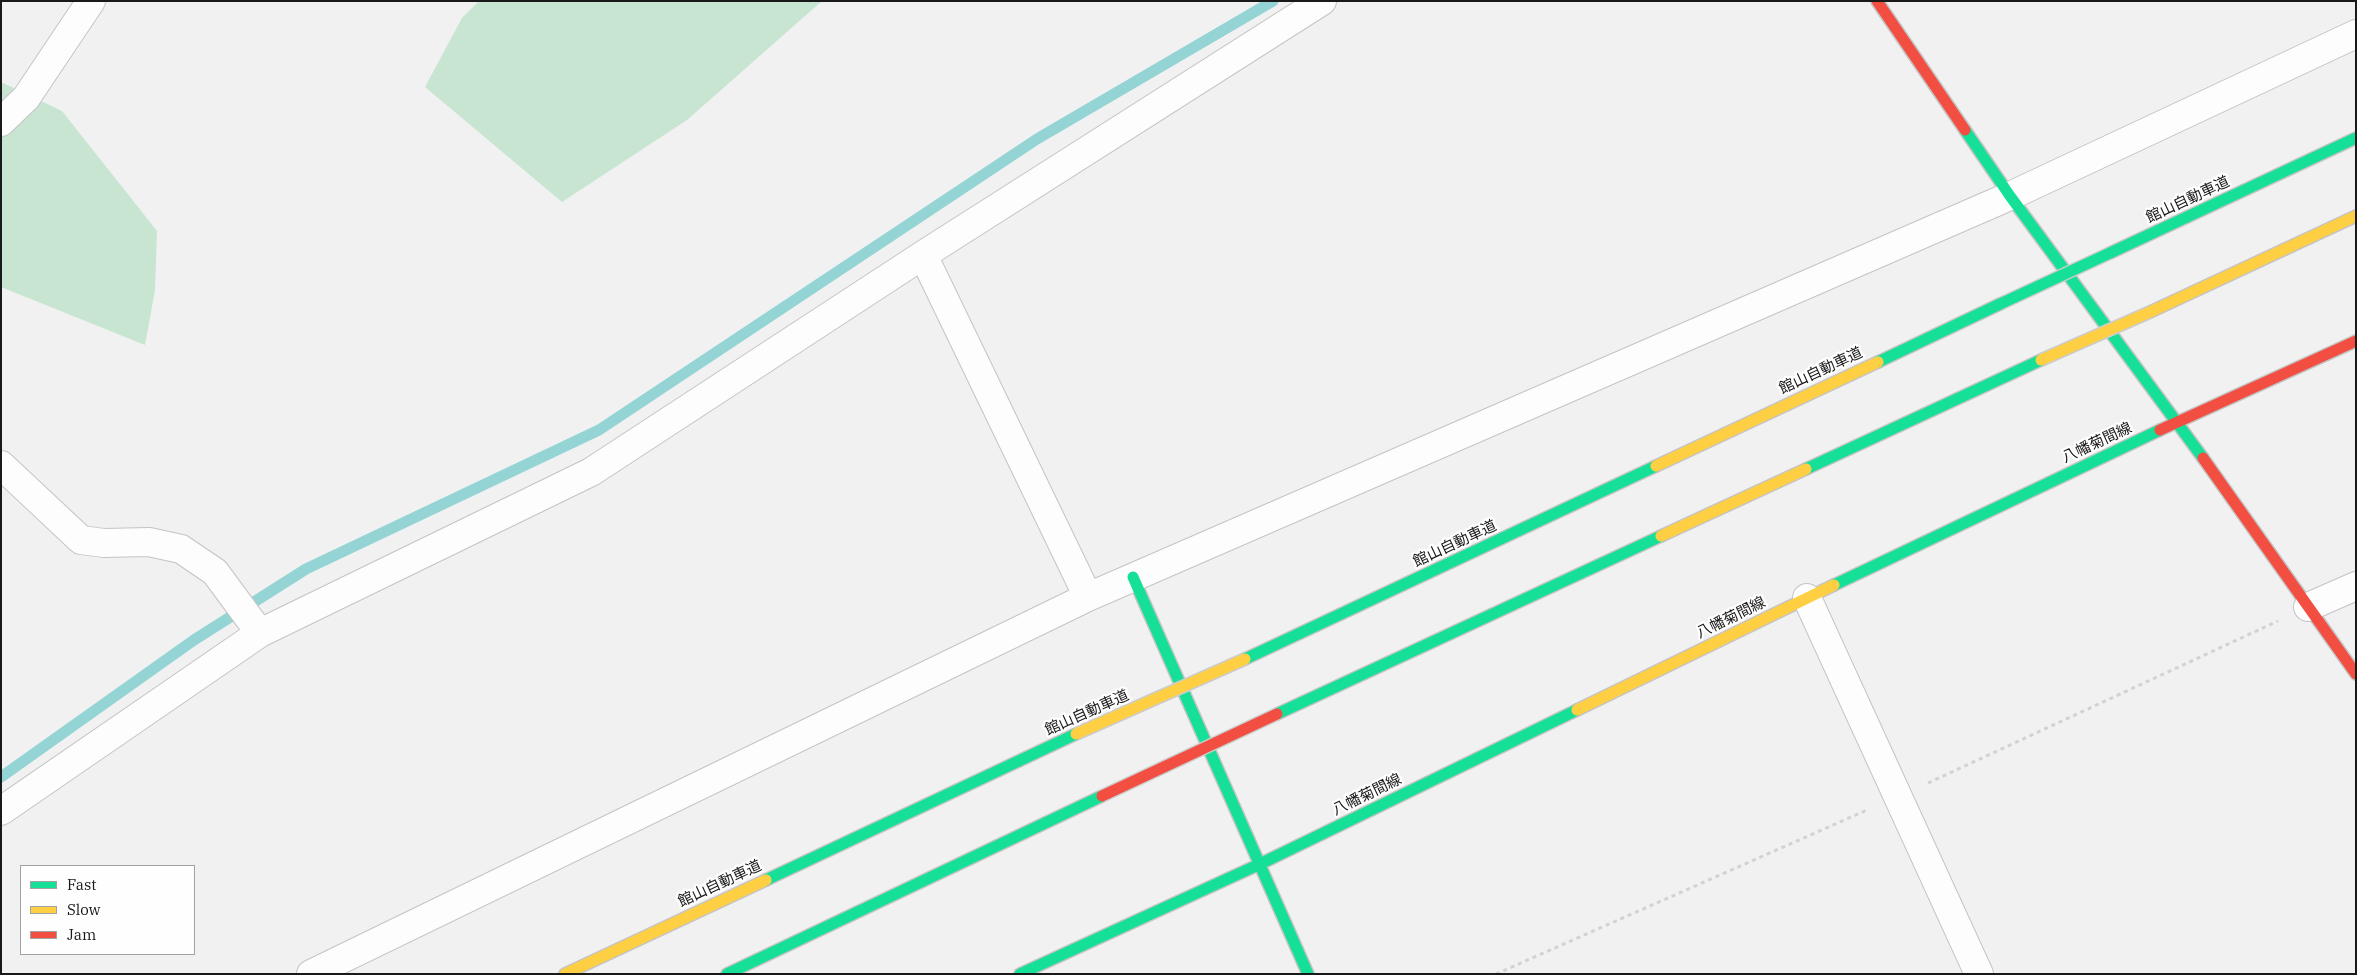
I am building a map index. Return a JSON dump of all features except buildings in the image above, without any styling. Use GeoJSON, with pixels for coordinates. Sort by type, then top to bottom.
{"type":"FeatureCollection","features":[{"type":"Feature","properties":{"kind":"main road"},"geometry":{"type":"LineString","coordinates":[[1877,1],[2010,196],[2177,422],[2356,674]]}},
{"type":"Feature","properties":{"kind":"main road","name":"館山自動車道"},"geometry":{"type":"LineString","coordinates":[[565,974],[1076,734],[1246,659],[2356,138]]}},
{"type":"Feature","properties":{"kind":"main road"},"geometry":{"type":"LineString","coordinates":[[727,974],[1277,714],[2356,216]]}},
{"type":"Feature","properties":{"kind":"main road","name":"八幡菊間線"},"geometry":{"type":"LineString","coordinates":[[1020,974],[1260,864],[1807,598],[2177,422],[2356,341]]}},
{"type":"Feature","properties":{"kind":"main road"},"geometry":{"type":"LineString","coordinates":[[1133,577],[1308,974]]}},
{"type":"Feature","properties":{"kind":"street"},"geometry":{"type":"LineString","coordinates":[[1,122],[26,98],[91,1]]}},
{"type":"Feature","properties":{"kind":"street"},"geometry":{"type":"LineString","coordinates":[[1,811],[260,634],[591,472],[922,255],[1322,1]]}},
{"type":"Feature","properties":{"kind":"street"},"geometry":{"type":"LineString","coordinates":[[311,974],[1088,597],[2010,196],[2356,34]]}},
{"type":"Feature","properties":{"kind":"street"},"geometry":{"type":"LineString","coordinates":[[922,255],[1088,597]]}},
{"type":"Feature","properties":{"kind":"street"},"geometry":{"type":"LineString","coordinates":[[1,465],[81,540],[104,543],[149,542],[181,549],[215,572],[260,634]]}},
{"type":"Feature","properties":{"kind":"street"},"geometry":{"type":"LineString","coordinates":[[2308,607],[2356,586]]}},
{"type":"Feature","properties":{"kind":"street"},"geometry":{"type":"LineString","coordinates":[[1807,598],[1979,974]]}},
{"type":"Feature","properties":{"kind":"green space"},"geometry":{"type":"Polygon","coordinates":[[[479,1],[822,1],[687,120],[562,202],[425,87],[462,18],[479,1]]]}},
{"type":"Feature","properties":{"kind":"green space"},"geometry":{"type":"Polygon","coordinates":[[[1,82],[62,111],[157,231],[155,290],[145,345],[1,287],[1,82]]]}},
{"type":"Feature","properties":{"kind":"waterway"},"geometry":{"type":"LineString","coordinates":[[1,777],[194,640],[306,569],[599,430],[1037,139],[1273,1]]}},
{"type":"Feature","properties":{"kind":"traffic: fast"},"geometry":{"type":"LineString","coordinates":[[1965,130],[2010,196],[2203,458]]}},
{"type":"Feature","properties":{"kind":"traffic: fast"},"geometry":{"type":"LineString","coordinates":[[2110,253],[2356,138]]}},
{"type":"Feature","properties":{"kind":"traffic: fast"},"geometry":{"type":"LineString","coordinates":[[2000,304],[2110,253]]}},
{"type":"Feature","properties":{"kind":"traffic: fast"},"geometry":{"type":"LineString","coordinates":[[1878,362],[2000,304]]}},
{"type":"Feature","properties":{"kind":"traffic: fast"},"geometry":{"type":"LineString","coordinates":[[1806,469],[2041,360]]}},
{"type":"Feature","properties":{"kind":"traffic: fast"},"geometry":{"type":"LineString","coordinates":[[1834,585],[2160,430]]}},
{"type":"Feature","properties":{"kind":"traffic: fast"},"geometry":{"type":"LineString","coordinates":[[1245,659],[1656,466]]}},
{"type":"Feature","properties":{"kind":"traffic: fast"},"geometry":{"type":"LineString","coordinates":[[1277,714],[1661,536]]}},
{"type":"Feature","properties":{"kind":"traffic: fast"},"geometry":{"type":"LineString","coordinates":[[1133,577],[1308,974]]}},
{"type":"Feature","properties":{"kind":"traffic: fast"},"geometry":{"type":"LineString","coordinates":[[1020,974],[1260,864],[1577,710]]}},
{"type":"Feature","properties":{"kind":"traffic: fast"},"geometry":{"type":"LineString","coordinates":[[766,880],[1076,734]]}},
{"type":"Feature","properties":{"kind":"traffic: fast"},"geometry":{"type":"LineString","coordinates":[[727,974],[1102,796]]}},
{"type":"Feature","properties":{"kind":"traffic: slow"},"geometry":{"type":"LineString","coordinates":[[2150,312],[2356,216]]}},
{"type":"Feature","properties":{"kind":"traffic: slow"},"geometry":{"type":"LineString","coordinates":[[2041,360],[2150,312]]}},
{"type":"Feature","properties":{"kind":"traffic: slow"},"geometry":{"type":"LineString","coordinates":[[1656,466],[1878,362]]}},
{"type":"Feature","properties":{"kind":"traffic: slow"},"geometry":{"type":"LineString","coordinates":[[1661,536],[1806,469]]}},
{"type":"Feature","properties":{"kind":"traffic: slow"},"geometry":{"type":"LineString","coordinates":[[1577,710],[1834,585]]}},
{"type":"Feature","properties":{"kind":"traffic: slow"},"geometry":{"type":"LineString","coordinates":[[1076,734],[1245,659]]}},
{"type":"Feature","properties":{"kind":"traffic: slow"},"geometry":{"type":"LineString","coordinates":[[565,974],[766,880]]}},
{"type":"Feature","properties":{"kind":"traffic: jam"},"geometry":{"type":"LineString","coordinates":[[1877,1],[1965,130]]}},
{"type":"Feature","properties":{"kind":"traffic: jam"},"geometry":{"type":"LineString","coordinates":[[2160,430],[2356,341]]}},
{"type":"Feature","properties":{"kind":"traffic: jam"},"geometry":{"type":"LineString","coordinates":[[2203,458],[2356,674]]}},
{"type":"Feature","properties":{"kind":"traffic: jam"},"geometry":{"type":"LineString","coordinates":[[1102,796],[1277,714]]}}]}
